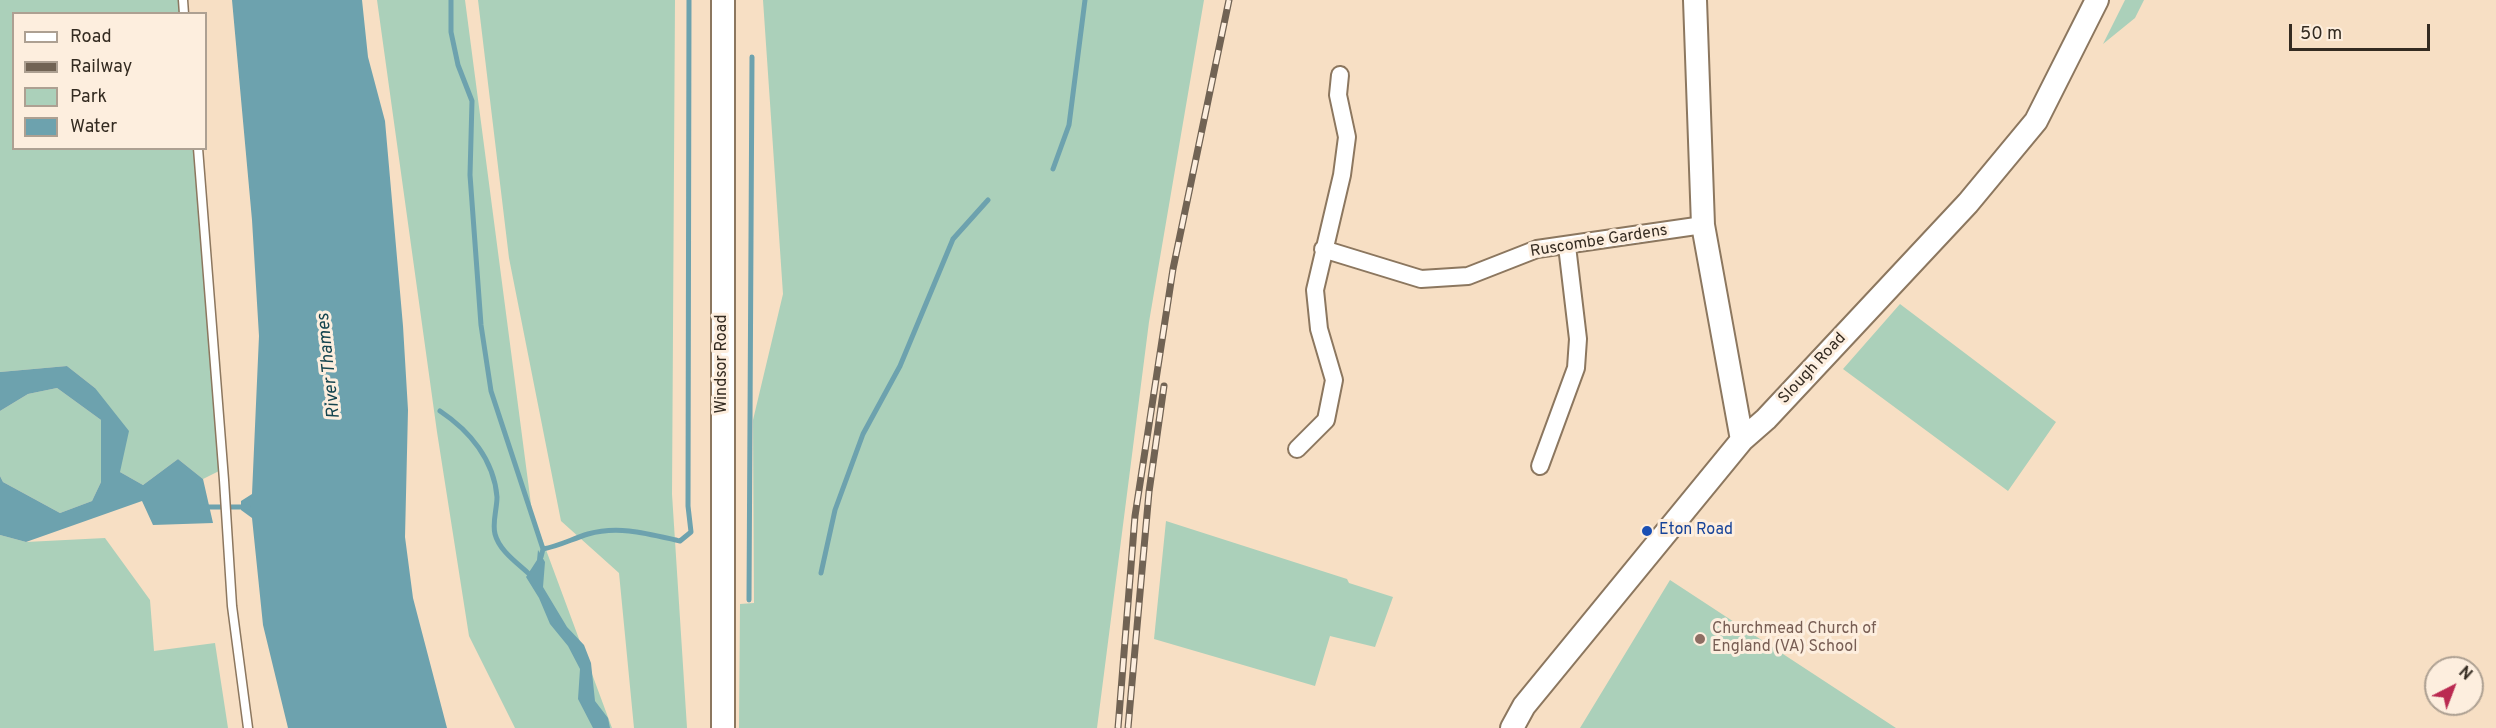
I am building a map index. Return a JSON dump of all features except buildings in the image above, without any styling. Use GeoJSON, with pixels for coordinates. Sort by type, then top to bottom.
{"type":"FeatureCollection","features":[{"type":"Feature","properties":{"kind":"main road","name":"Windsor Road"},"geometry":{"type":"LineString","coordinates":[[723,0],[723,728]]}},
{"type":"Feature","properties":{"kind":"main road"},"geometry":{"type":"LineString","coordinates":[[1695,0],[1703,225],[1742,440]]}},
{"type":"Feature","properties":{"kind":"main road","name":"Slough Road"},"geometry":{"type":"LineString","coordinates":[[1512,728],[1524,706],[1742,440],[1766,419],[1968,203],[2036,121],[2097,0]]}},
{"type":"Feature","properties":{"kind":"street"},"geometry":{"type":"LineString","coordinates":[[1297,449],[1326,420],[1334,380],[1319,329],[1315,290],[1342,175],[1347,137],[1338,95],[1340,75]]}},
{"type":"Feature","properties":{"kind":"street","name":"Ruscombe Gardens"},"geometry":{"type":"LineString","coordinates":[[1323,249],[1421,279],[1468,276],[1537,249],[1703,225]]}},
{"type":"Feature","properties":{"kind":"street"},"geometry":{"type":"LineString","coordinates":[[1540,466],[1576,368],[1578,339],[1567,246]]}},
{"type":"Feature","properties":{"kind":"lane"},"geometry":{"type":"LineString","coordinates":[[198,150],[232,606],[248,728]]}},
{"type":"Feature","properties":{"kind":"green space"},"geometry":{"type":"Polygon","coordinates":[[[0,0],[183,0],[184,12],[12,12],[12,150],[196,150],[221,470],[203,479],[178,459],[143,485],[120,472],[95,388],[67,366],[0,372],[0,0]]]}},
{"type":"Feature","properties":{"kind":"green space"},"geometry":{"type":"Polygon","coordinates":[[[377,0],[465,0],[532,512],[612,728],[515,728],[469,636],[437,432],[377,0]]]}},
{"type":"Feature","properties":{"kind":"green space"},"geometry":{"type":"Polygon","coordinates":[[[478,0],[675,0],[672,494],[687,728],[634,728],[619,573],[561,521],[509,258],[478,0]]]}},
{"type":"Feature","properties":{"kind":"green space"},"geometry":{"type":"Polygon","coordinates":[[[763,0],[1204,0],[1149,322],[1097,728],[739,728],[740,604],[754,603],[753,420],[783,294],[763,0]]]}},
{"type":"Feature","properties":{"kind":"green space"},"geometry":{"type":"Polygon","coordinates":[[[2125,0],[2144,0],[2135,18],[2103,44],[2125,0]]]}},
{"type":"Feature","properties":{"kind":"green space"},"geometry":{"type":"Polygon","coordinates":[[[1900,304],[2056,422],[2008,491],[1843,369],[1900,304]]]}},
{"type":"Feature","properties":{"kind":"green space"},"geometry":{"type":"Polygon","coordinates":[[[57,388],[101,420],[101,482],[92,501],[60,513],[3,482],[0,476],[0,411],[28,394],[57,388]]]}},
{"type":"Feature","properties":{"kind":"green space"},"geometry":{"type":"Polygon","coordinates":[[[1166,521],[1347,579],[1349,583],[1393,597],[1375,647],[1330,636],[1315,686],[1154,639],[1166,521]]]}},
{"type":"Feature","properties":{"kind":"green space"},"geometry":{"type":"Polygon","coordinates":[[[0,535],[26,542],[105,538],[150,600],[154,651],[215,643],[228,728],[0,728],[0,535]]]}},
{"type":"Feature","properties":{"kind":"green space","name":"Churchmead Church of England (VA) School"},"geometry":{"type":"Polygon","coordinates":[[[1670,580],[1896,728],[1580,728],[1670,580]]]}},
{"type":"Feature","properties":{"kind":"water","name":"River Thames"},"geometry":{"type":"Polygon","coordinates":[[[232,0],[362,0],[368,57],[385,121],[403,326],[408,410],[405,537],[413,598],[447,728],[288,728],[263,625],[252,518],[241,510],[241,501],[252,494],[259,336],[252,220],[232,0]]]}},
{"type":"Feature","properties":{"kind":"water"},"geometry":{"type":"Polygon","coordinates":[[[67,366],[95,388],[129,431],[120,472],[143,485],[178,459],[203,479],[213,523],[153,525],[142,501],[26,542],[0,535],[0,476],[3,482],[60,513],[92,501],[101,482],[101,420],[57,388],[28,394],[0,411],[0,372],[67,366]]]}},
{"type":"Feature","properties":{"kind":"water"},"geometry":{"type":"Polygon","coordinates":[[[538,550],[545,562],[543,587],[567,627],[584,645],[591,663],[595,701],[608,718],[610,728],[593,728],[578,699],[580,669],[568,646],[550,624],[539,598],[526,577],[537,560],[538,550]]]}},
{"type":"Feature","properties":{"kind":"waterway"},"geometry":{"type":"LineString","coordinates":[[451,0],[451,32],[458,65],[472,101],[470,175],[481,325],[491,391],[543,549],[541,557]]}},
{"type":"Feature","properties":{"kind":"waterway"},"geometry":{"type":"LineString","coordinates":[[543,549],[600,531],[623,530],[680,541],[691,532],[688,506],[689,0]]}},
{"type":"Feature","properties":{"kind":"waterway"},"geometry":{"type":"LineString","coordinates":[[1053,169],[1069,125],[1085,0]]}},
{"type":"Feature","properties":{"kind":"waterway"},"geometry":{"type":"LineString","coordinates":[[749,600],[752,57]]}},
{"type":"Feature","properties":{"kind":"waterway"},"geometry":{"type":"LineString","coordinates":[[821,573],[835,510],[863,434],[900,366],[953,239],[988,200]]}},
{"type":"Feature","properties":{"kind":"waterway"},"geometry":{"type":"LineString","coordinates":[[440,411],[470,437],[486,459],[497,497],[494,525],[497,540],[508,555],[528,573]]}},
{"type":"Feature","properties":{"kind":"waterway"},"geometry":{"type":"LineString","coordinates":[[203,507],[248,507]]}},
{"type":"Feature","properties":{"kind":"railway"},"geometry":{"type":"LineString","coordinates":[[1118,728],[1135,516],[1173,269],[1229,0]]}},
{"type":"Feature","properties":{"kind":"railway"},"geometry":{"type":"LineString","coordinates":[[1128,728],[1149,492],[1164,386]]}},
{"type":"Feature","properties":{"kind":"place","name":"Eton Road"},"geometry":{"type":"Point","coordinates":[1647,531]}},
{"type":"Feature","properties":{"kind":"place","name":"Churchmead Church of England (VA) School"},"geometry":{"type":"Point","coordinates":[1700,639]}}]}
